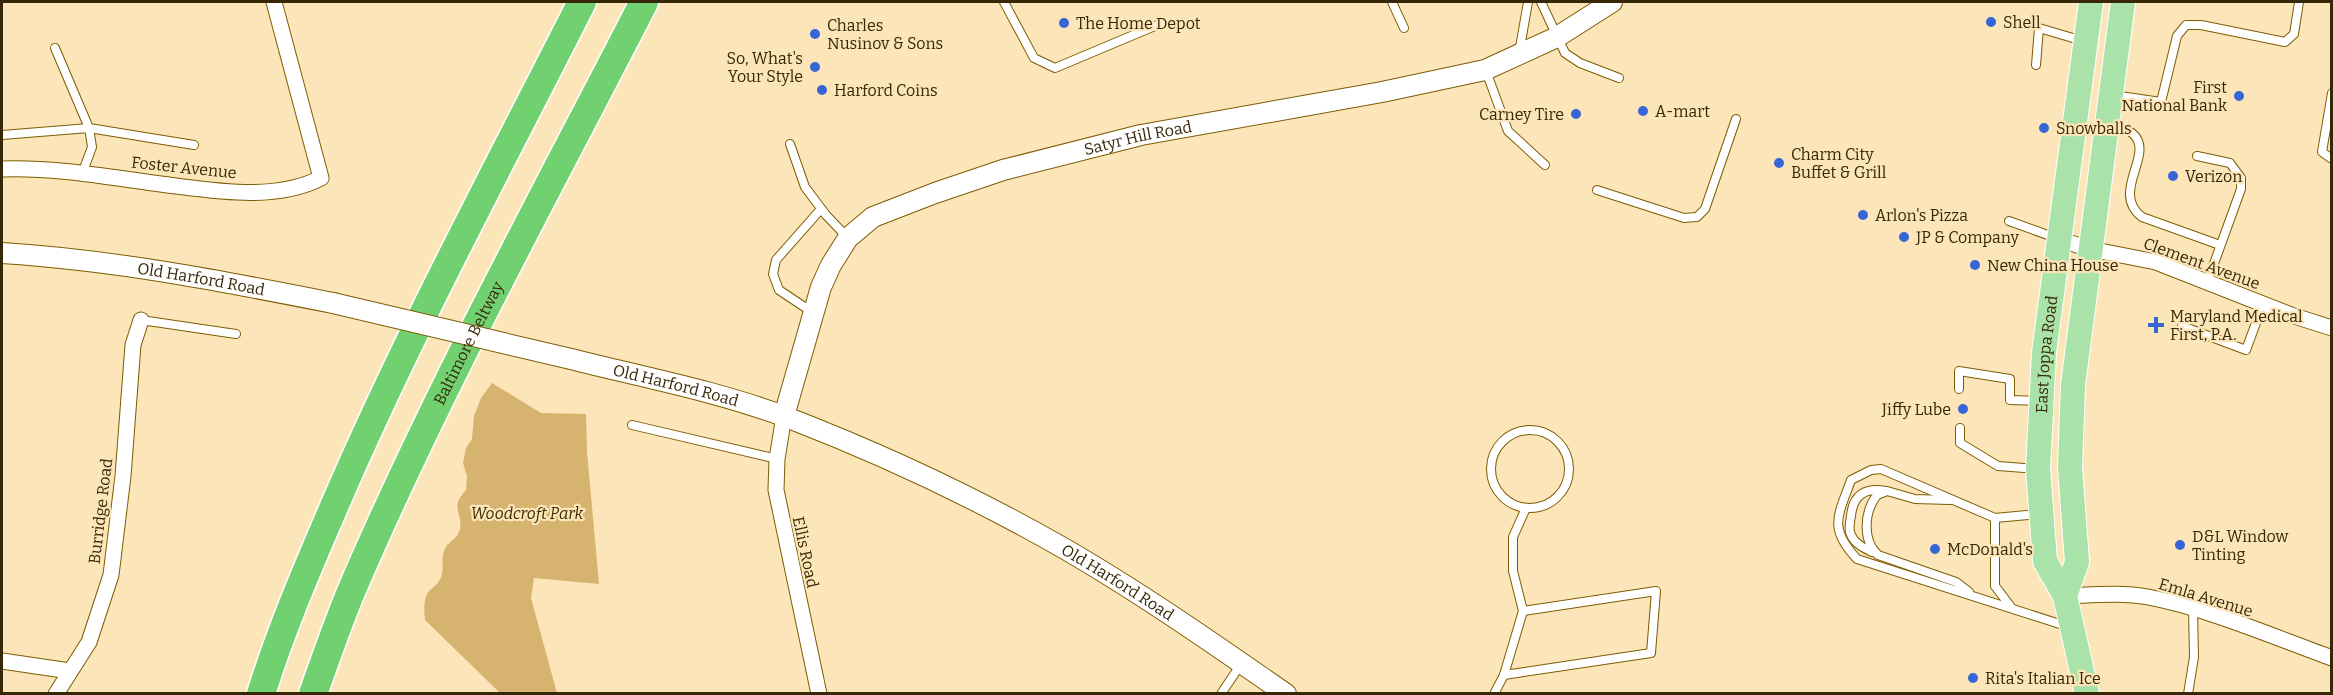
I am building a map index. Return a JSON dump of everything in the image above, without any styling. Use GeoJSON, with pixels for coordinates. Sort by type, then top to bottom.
{"type":"FeatureCollection","features":[{"type":"Feature","properties":{"kind":"highway"},"geometry":{"type":"LineString","coordinates":[[261,693],[311,561],[357,453],[408,346],[582,2]]}},
{"type":"Feature","properties":{"kind":"highway","name":"Baltimore Beltway"},"geometry":{"type":"LineString","coordinates":[[313,693],[353,588],[406,472],[456,369],[644,2]]}},
{"type":"Feature","properties":{"kind":"main road","name":"East Joppa Road"},"geometry":{"type":"LineString","coordinates":[[2083,692],[2065,596],[2045,561],[2037,469],[2040,401],[2058,239],[2091,2]]}},
{"type":"Feature","properties":{"kind":"main road"},"geometry":{"type":"LineString","coordinates":[[2122,13],[2140,2]]}},
{"type":"Feature","properties":{"kind":"main road","name":"East Joppa Road"},"geometry":{"type":"LineString","coordinates":[[2065,596],[2078,562],[2073,515],[2071,429],[2073,384],[2122,13]]}},
{"type":"Feature","properties":{"kind":"street","name":"Foster Avenue"},"geometry":{"type":"LineString","coordinates":[[2,169],[48,170],[220,192],[292,190],[321,178],[274,2]]}},
{"type":"Feature","properties":{"kind":"street","name":"Satyr Hill Road"},"geometry":{"type":"LineString","coordinates":[[784,416],[814,313],[831,265],[848,238],[873,217],[1003,170],[1044,158],[1141,135],[1382,92],[1485,70],[1518,57],[1557,37],[1612,2]]}},
{"type":"Feature","properties":{"kind":"street","name":"Clement Avenue"},"geometry":{"type":"LineString","coordinates":[[2058,239],[2090,249],[2156,262],[2331,328]]}},
{"type":"Feature","properties":{"kind":"street","name":"Old Harford Road"},"geometry":{"type":"LineString","coordinates":[[2,253],[72,257],[151,269],[333,303],[571,359],[784,416],[938,481],[1010,518],[1123,585],[1286,693]]}},
{"type":"Feature","properties":{"kind":"street","name":"Burridge Road"},"geometry":{"type":"LineString","coordinates":[[56,693],[89,642],[111,575],[123,476],[133,345],[141,320]]}},
{"type":"Feature","properties":{"kind":"street","name":"Ellis Road"},"geometry":{"type":"LineString","coordinates":[[784,416],[777,459],[776,490],[819,693]]}},
{"type":"Feature","properties":{"kind":"street","name":"Emla Avenue"},"geometry":{"type":"LineString","coordinates":[[2065,596],[2126,594],[2149,597],[2193,609],[2331,658]]}},
{"type":"Feature","properties":{"kind":"street"},"geometry":{"type":"LineString","coordinates":[[2,661],[70,670]]}},
{"type":"Feature","properties":{"kind":"lane"},"geometry":{"type":"LineString","coordinates":[[1004,2],[1034,58],[1055,68],[1162,23]]}},
{"type":"Feature","properties":{"kind":"lane"},"geometry":{"type":"LineString","coordinates":[[1392,2],[1404,28]]}},
{"type":"Feature","properties":{"kind":"lane"},"geometry":{"type":"LineString","coordinates":[[1518,57],[1528,2]]}},
{"type":"Feature","properties":{"kind":"lane"},"geometry":{"type":"LineString","coordinates":[[1541,2],[1565,52],[1580,63],[1620,78]]}},
{"type":"Feature","properties":{"kind":"lane"},"geometry":{"type":"LineString","coordinates":[[2111,95],[2161,102],[2177,36],[2186,25],[2201,25],[2285,42],[2294,34],[2299,2]]}},
{"type":"Feature","properties":{"kind":"lane"},"geometry":{"type":"LineString","coordinates":[[2036,65],[2039,28],[2085,42]]}},
{"type":"Feature","properties":{"kind":"lane"},"geometry":{"type":"LineString","coordinates":[[55,48],[89,128],[92,147],[82,174]]}},
{"type":"Feature","properties":{"kind":"lane"},"geometry":{"type":"LineString","coordinates":[[1485,70],[1508,130],[1545,165]]}},
{"type":"Feature","properties":{"kind":"lane"},"geometry":{"type":"LineString","coordinates":[[2331,93],[2322,152],[2331,159]]}},
{"type":"Feature","properties":{"kind":"lane"},"geometry":{"type":"LineString","coordinates":[[1598,190],[1684,218],[1697,217],[1705,209],[1736,119]]}},
{"type":"Feature","properties":{"kind":"lane"},"geometry":{"type":"LineString","coordinates":[[2107,126],[2131,132],[2138,141],[2140,152],[2128,195],[2134,211],[2142,217],[2220,245]]}},
{"type":"Feature","properties":{"kind":"lane"},"geometry":{"type":"LineString","coordinates":[[2,135],[89,128],[194,145]]}},
{"type":"Feature","properties":{"kind":"lane"},"geometry":{"type":"LineString","coordinates":[[790,144],[804,187],[821,210],[848,238]]}},
{"type":"Feature","properties":{"kind":"lane"},"geometry":{"type":"LineString","coordinates":[[2197,156],[2230,163],[2241,178],[2241,189],[2208,283]]}},
{"type":"Feature","properties":{"kind":"lane"},"geometry":{"type":"LineString","coordinates":[[814,313],[779,290],[773,274],[776,260],[821,210]]}},
{"type":"Feature","properties":{"kind":"lane"},"geometry":{"type":"LineString","coordinates":[[2009,221],[2058,239]]}},
{"type":"Feature","properties":{"kind":"lane"},"geometry":{"type":"LineString","coordinates":[[2182,326],[2246,350],[2263,304]]}},
{"type":"Feature","properties":{"kind":"lane"},"geometry":{"type":"LineString","coordinates":[[141,320],[236,334]]}},
{"type":"Feature","properties":{"kind":"lane"},"geometry":{"type":"LineString","coordinates":[[1959,389],[1959,371],[2010,379],[2010,400],[2040,401]]}},
{"type":"Feature","properties":{"kind":"lane"},"geometry":{"type":"LineString","coordinates":[[632,424],[777,459]]}},
{"type":"Feature","properties":{"kind":"lane"},"geometry":{"type":"LineString","coordinates":[[1960,428],[1960,443],[1998,466],[2037,469]]}},
{"type":"Feature","properties":{"kind":"lane"},"geometry":{"type":"LineString","coordinates":[[1526,429],[1539,430],[1561,444],[1567,456],[1569,469],[1567,482],[1556,498],[1539,507],[1526,508],[1514,505],[1503,498],[1495,488],[1491,475],[1491,462],[1495,450],[1508,436],[1526,429]]}},
{"type":"Feature","properties":{"kind":"lane"},"geometry":{"type":"LineString","coordinates":[[2040,513],[1995,518],[1881,469],[1871,470],[1851,480],[1837,519],[1842,543],[1857,559],[2072,627]]}},
{"type":"Feature","properties":{"kind":"lane"},"geometry":{"type":"LineString","coordinates":[[1955,500],[1915,499],[1870,489],[1857,497],[1851,509],[1850,534],[1863,548],[1956,582],[1973,596]]}},
{"type":"Feature","properties":{"kind":"lane"},"geometry":{"type":"LineString","coordinates":[[1878,555],[1870,548],[1867,538],[1868,517],[1872,502],[1877,495],[1887,491]]}},
{"type":"Feature","properties":{"kind":"lane"},"geometry":{"type":"LineString","coordinates":[[1494,693],[1504,675],[1523,611],[1513,571],[1513,537],[1526,508]]}},
{"type":"Feature","properties":{"kind":"lane"},"geometry":{"type":"LineString","coordinates":[[1995,518],[1995,586],[2012,608]]}},
{"type":"Feature","properties":{"kind":"lane"},"geometry":{"type":"LineString","coordinates":[[1504,675],[1651,653],[1656,591],[1523,611]]}},
{"type":"Feature","properties":{"kind":"lane"},"geometry":{"type":"LineString","coordinates":[[2188,693],[2194,657],[2193,609]]}},
{"type":"Feature","properties":{"kind":"lane"},"geometry":{"type":"LineString","coordinates":[[1221,693],[1242,663]]}},
{"type":"Feature","properties":{"kind":"green space","name":"Woodcroft Park"},"geometry":{"type":"Polygon","coordinates":[[[492,383],[541,413],[586,414],[587,452],[599,584],[534,578],[531,598],[557,693],[500,693],[425,620],[425,599],[440,579],[443,571],[444,550],[458,535],[460,529],[457,506],[466,490],[467,476],[463,463],[466,448],[472,439],[474,416],[481,398],[492,383]]]}},
{"type":"Feature","properties":{"kind":"place","name":"Shell"},"geometry":{"type":"Point","coordinates":[1991,22]}},
{"type":"Feature","properties":{"kind":"place","name":"The Home Depot"},"geometry":{"type":"Point","coordinates":[1064,23]}},
{"type":"Feature","properties":{"kind":"place","name":"Charles Nusinov & Sons"},"geometry":{"type":"Point","coordinates":[815,34]}},
{"type":"Feature","properties":{"kind":"place","name":"So, What's Your Style"},"geometry":{"type":"Point","coordinates":[815,67]}},
{"type":"Feature","properties":{"kind":"place","name":"Harford Coins"},"geometry":{"type":"Point","coordinates":[822,90]}},
{"type":"Feature","properties":{"kind":"place","name":"First National Bank"},"geometry":{"type":"Point","coordinates":[2239,96]}},
{"type":"Feature","properties":{"kind":"place","name":"A-mart"},"geometry":{"type":"Point","coordinates":[1643,111]}},
{"type":"Feature","properties":{"kind":"place","name":"Carney Tire"},"geometry":{"type":"Point","coordinates":[1576,114]}},
{"type":"Feature","properties":{"kind":"place","name":"Snowballs"},"geometry":{"type":"Point","coordinates":[2044,128]}},
{"type":"Feature","properties":{"kind":"place","name":"Charm City Buffet & Grill"},"geometry":{"type":"Point","coordinates":[1779,163]}},
{"type":"Feature","properties":{"kind":"place","name":"Verizon"},"geometry":{"type":"Point","coordinates":[2173,176]}},
{"type":"Feature","properties":{"kind":"place","name":"Arlon's Pizza"},"geometry":{"type":"Point","coordinates":[1863,215]}},
{"type":"Feature","properties":{"kind":"place","name":"JP & Company"},"geometry":{"type":"Point","coordinates":[1904,237]}},
{"type":"Feature","properties":{"kind":"place","name":"New China House"},"geometry":{"type":"Point","coordinates":[1975,265]}},
{"type":"Feature","properties":{"kind":"place","name":"Maryland Medical First, P.A."},"geometry":{"type":"Point","coordinates":[2156,325]}},
{"type":"Feature","properties":{"kind":"place","name":"Jiffy Lube"},"geometry":{"type":"Point","coordinates":[1963,409]}},
{"type":"Feature","properties":{"kind":"place","name":"D&L Window Tinting"},"geometry":{"type":"Point","coordinates":[2180,545]}},
{"type":"Feature","properties":{"kind":"place","name":"McDonald's"},"geometry":{"type":"Point","coordinates":[1935,549]}},
{"type":"Feature","properties":{"kind":"place","name":"Rita's Italian Ice"},"geometry":{"type":"Point","coordinates":[1973,678]}}]}
